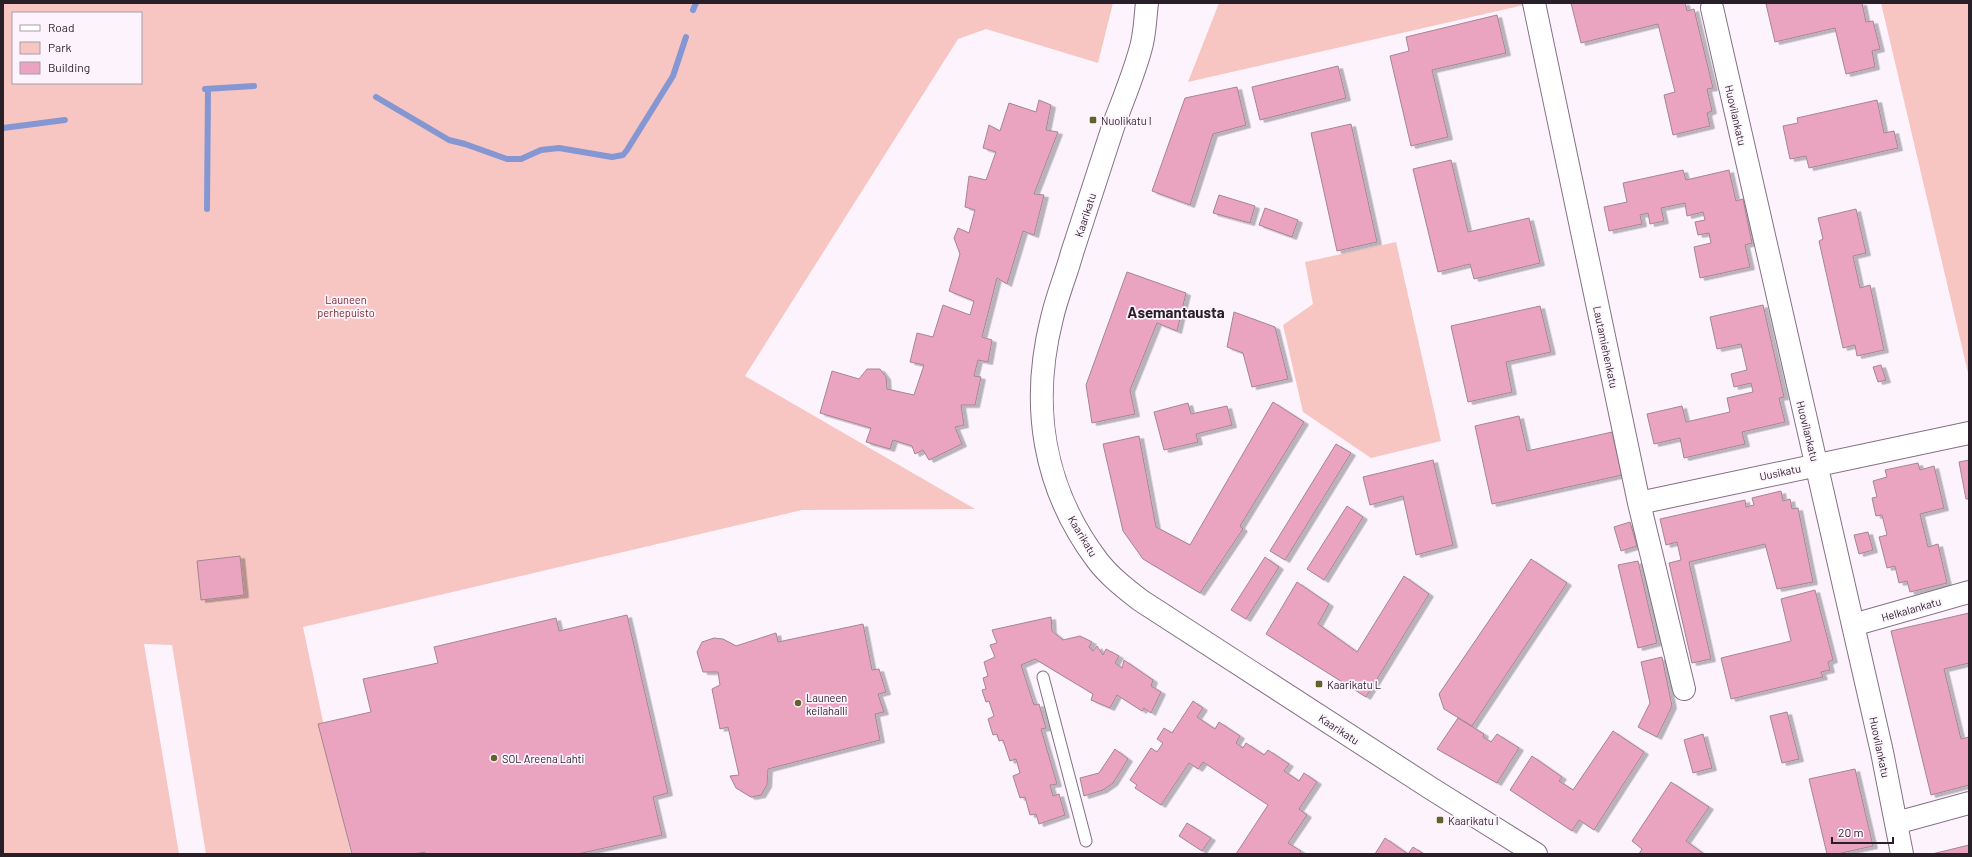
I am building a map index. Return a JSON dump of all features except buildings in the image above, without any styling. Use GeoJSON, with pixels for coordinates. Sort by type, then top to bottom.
{"type":"FeatureCollection","features":[{"type":"Feature","properties":{"kind":"street","name":"Kaarikatu"},"geometry":{"type":"LineString","coordinates":[[1147,3],[1141,50],[1112,133],[1054,311],[1046,353],[1041,389],[1042,429],[1048,460],[1057,487],[1082,539],[1098,561],[1116,580],[1140,600],[1426,785],[1536,854]]}},
{"type":"Feature","properties":{"kind":"street","name":"Lautamiehenkatu"},"geometry":{"type":"LineString","coordinates":[[1534,3],[1639,503],[1684,689]]}},
{"type":"Feature","properties":{"kind":"street","name":"Huovilankatu"},"geometry":{"type":"LineString","coordinates":[[1712,8],[1882,752],[1902,854]]}},
{"type":"Feature","properties":{"kind":"street","name":"Uusikatu"},"geometry":{"type":"LineString","coordinates":[[1639,503],[1817,464],[1969,433]]}},
{"type":"Feature","properties":{"kind":"street","name":"Helkalankatu"},"geometry":{"type":"LineString","coordinates":[[1853,625],[1969,592]]}},
{"type":"Feature","properties":{"kind":"street"},"geometry":{"type":"LineString","coordinates":[[1896,823],[1969,803]]}},
{"type":"Feature","properties":{"kind":"lane"},"geometry":{"type":"LineString","coordinates":[[1043,677],[1086,841]]}},
{"type":"Feature","properties":{"kind":"green space","name":"Launeen perhepuisto"},"geometry":{"type":"Polygon","coordinates":[[[3,3],[1113,3],[1098,63],[986,29],[958,39],[745,376],[975,509],[802,510],[303,627],[351,854],[206,854],[172,645],[144,644],[179,854],[3,854],[3,3]]]}},
{"type":"Feature","properties":{"kind":"green space"},"geometry":{"type":"Polygon","coordinates":[[[1219,3],[1533,3],[1188,82],[1219,3]]]}},
{"type":"Feature","properties":{"kind":"green space"},"geometry":{"type":"Polygon","coordinates":[[[1881,3],[1969,3],[1969,377],[1881,3]]]}},
{"type":"Feature","properties":{"kind":"green space"},"geometry":{"type":"Polygon","coordinates":[[[1396,242],[1441,441],[1371,458],[1303,412],[1283,325],[1313,304],[1305,262],[1396,242]]]}},
{"type":"Feature","properties":{"kind":"waterway"},"geometry":{"type":"LineString","coordinates":[[693,10],[696,3]]}},
{"type":"Feature","properties":{"kind":"waterway"},"geometry":{"type":"LineString","coordinates":[[376,97],[449,140],[507,159],[521,159],[541,150],[559,148],[612,157],[623,155],[673,76],[686,37]]}},
{"type":"Feature","properties":{"kind":"waterway"},"geometry":{"type":"LineString","coordinates":[[205,89],[254,86]]}},
{"type":"Feature","properties":{"kind":"waterway"},"geometry":{"type":"LineString","coordinates":[[207,209],[208,89]]}},
{"type":"Feature","properties":{"kind":"waterway"},"geometry":{"type":"LineString","coordinates":[[3,128],[65,120]]}},
{"type":"Feature","properties":{"kind":"place","name":"Nuolikatu I"},"geometry":{"type":"Point","coordinates":[1093,120]}},
{"type":"Feature","properties":{"kind":"place","name":"Kaarikatu L"},"geometry":{"type":"Point","coordinates":[1319,684]}},
{"type":"Feature","properties":{"kind":"place","name":"Launeen keilahalli"},"geometry":{"type":"Point","coordinates":[798,703]}},
{"type":"Feature","properties":{"kind":"place","name":"SOL Areena Lahti"},"geometry":{"type":"Point","coordinates":[494,758]}},
{"type":"Feature","properties":{"kind":"place","name":"Kaarikatu I"},"geometry":{"type":"Point","coordinates":[1440,820]}},
{"type":"Feature","properties":{"kind":"district","name":"Asemantausta"},"geometry":{"type":"Point","coordinates":[1176,312]}}]}
